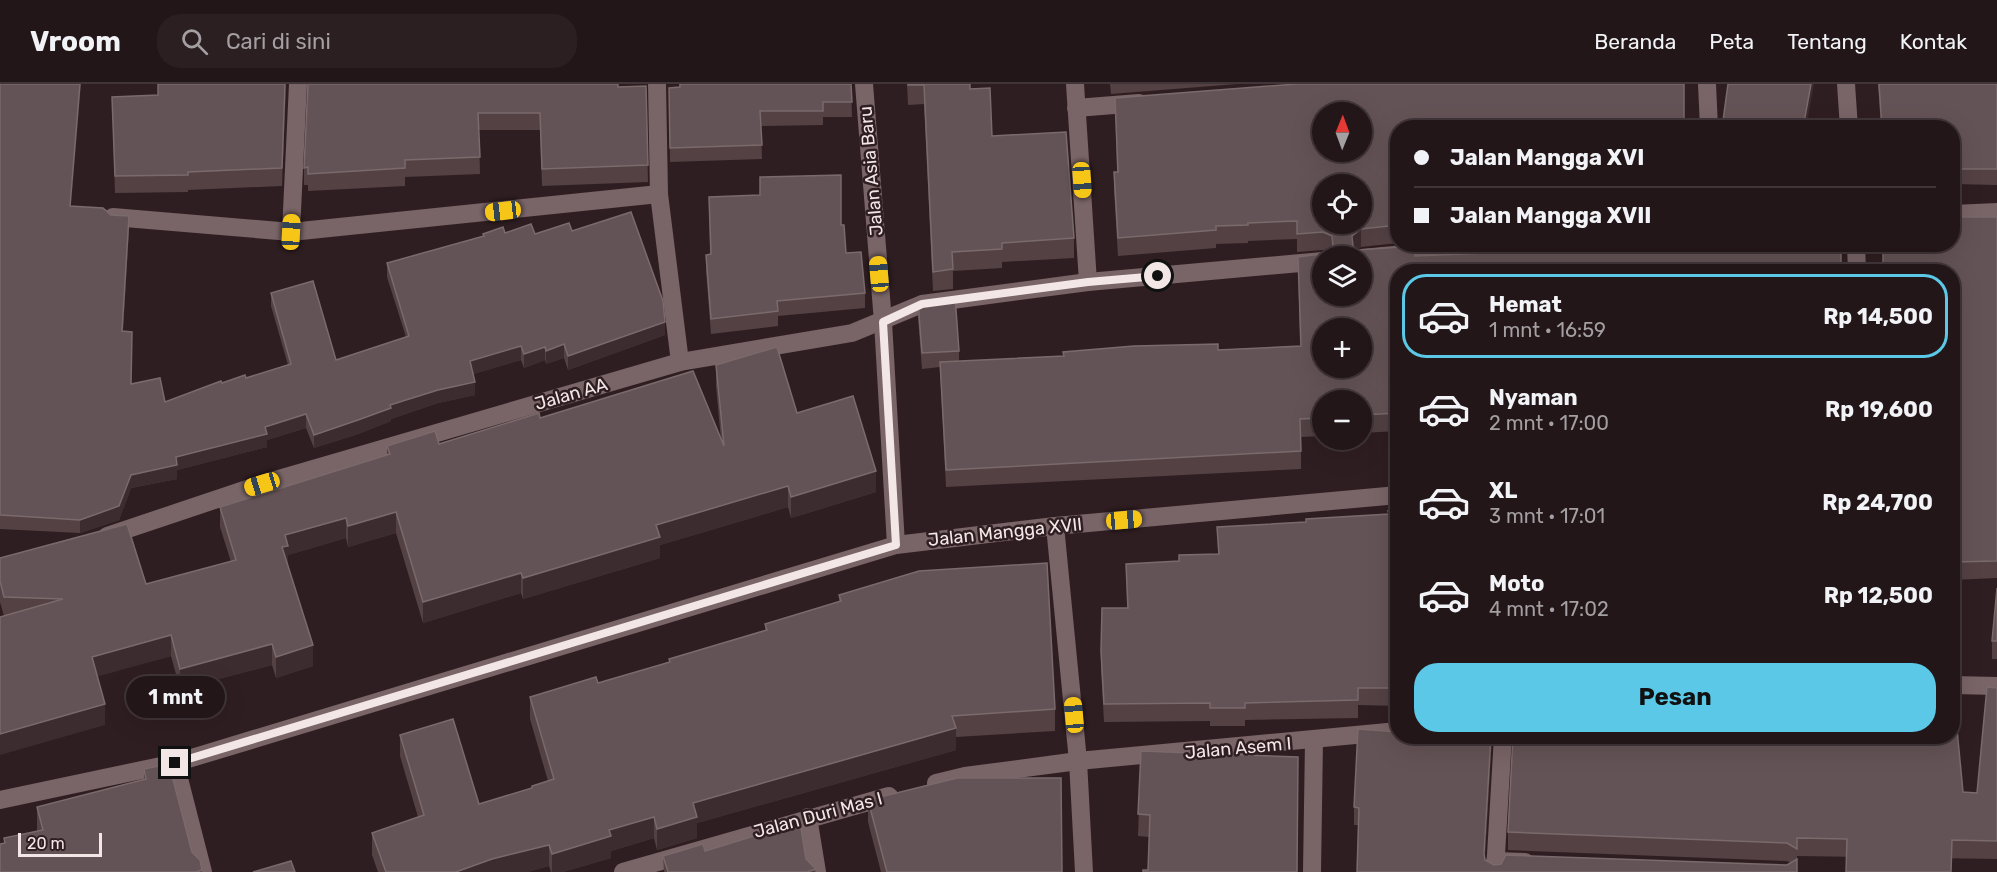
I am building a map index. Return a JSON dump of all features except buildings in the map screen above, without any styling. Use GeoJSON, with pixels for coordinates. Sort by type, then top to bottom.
{"type":"FeatureCollection","features":[{"type":"Feature","properties":{"kind":"street"},"geometry":{"type":"LineString","coordinates":[[291,232],[298,84]]}},
{"type":"Feature","properties":{"kind":"street"},"geometry":{"type":"LineString","coordinates":[[657,84],[659,194],[680,362]]}},
{"type":"Feature","properties":{"kind":"street","name":"Jalan Asia Baru"},"geometry":{"type":"LineString","coordinates":[[864,84],[883,322],[896,545]]}},
{"type":"Feature","properties":{"kind":"street"},"geometry":{"type":"LineString","coordinates":[[1075,84],[1088,282]]}},
{"type":"Feature","properties":{"kind":"street"},"geometry":{"type":"LineString","coordinates":[[1707,84],[1709,120]]}},
{"type":"Feature","properties":{"kind":"street"},"geometry":{"type":"LineString","coordinates":[[1846,84],[1848,120]]}},
{"type":"Feature","properties":{"kind":"street"},"geometry":{"type":"LineString","coordinates":[[1076,108],[1158,102]]}},
{"type":"Feature","properties":{"kind":"street"},"geometry":{"type":"LineString","coordinates":[[113,218],[291,232],[659,194]]}},
{"type":"Feature","properties":{"kind":"street"},"geometry":{"type":"LineString","coordinates":[[1960,214],[1997,212]]}},
{"type":"Feature","properties":{"kind":"street"},"geometry":{"type":"LineString","coordinates":[[1372,257],[1427,252]]}},
{"type":"Feature","properties":{"kind":"street","name":"Jalan AA"},"geometry":{"type":"LineString","coordinates":[[93,541],[262,484],[680,362],[852,333],[922,304],[1088,282],[1312,262]]}},
{"type":"Feature","properties":{"kind":"street","name":"Jalan Mangga XVII"},"geometry":{"type":"LineString","coordinates":[[0,800],[175,763],[896,545],[1055,526],[1390,496]]}},
{"type":"Feature","properties":{"kind":"street"},"geometry":{"type":"LineString","coordinates":[[1055,526],[1078,761],[1084,872]]}},
{"type":"Feature","properties":{"kind":"street"},"geometry":{"type":"LineString","coordinates":[[1960,685],[1997,686]]}},
{"type":"Feature","properties":{"kind":"street","name":"Jalan Asem I"},"geometry":{"type":"LineString","coordinates":[[1078,761],[1314,741],[1390,732]]}},
{"type":"Feature","properties":{"kind":"street"},"geometry":{"type":"LineString","coordinates":[[1312,872],[1314,741]]}},
{"type":"Feature","properties":{"kind":"street"},"geometry":{"type":"LineString","coordinates":[[1503,744],[1495,867],[1542,863]]}},
{"type":"Feature","properties":{"kind":"street","name":"Jalan Duri Mas I"},"geometry":{"type":"LineString","coordinates":[[629,871],[808,817],[965,776],[1078,761]]}},
{"type":"Feature","properties":{"kind":"street"},"geometry":{"type":"LineString","coordinates":[[175,763],[203,872]]}},
{"type":"Feature","properties":{"kind":"street"},"geometry":{"type":"LineString","coordinates":[[808,817],[817,872]]}},
{"type":"Feature","properties":{"kind":"route"},"geometry":{"type":"LineString","coordinates":[[175,763],[896,545],[883,322],[922,304],[1088,282],[1158,276]]}}]}
